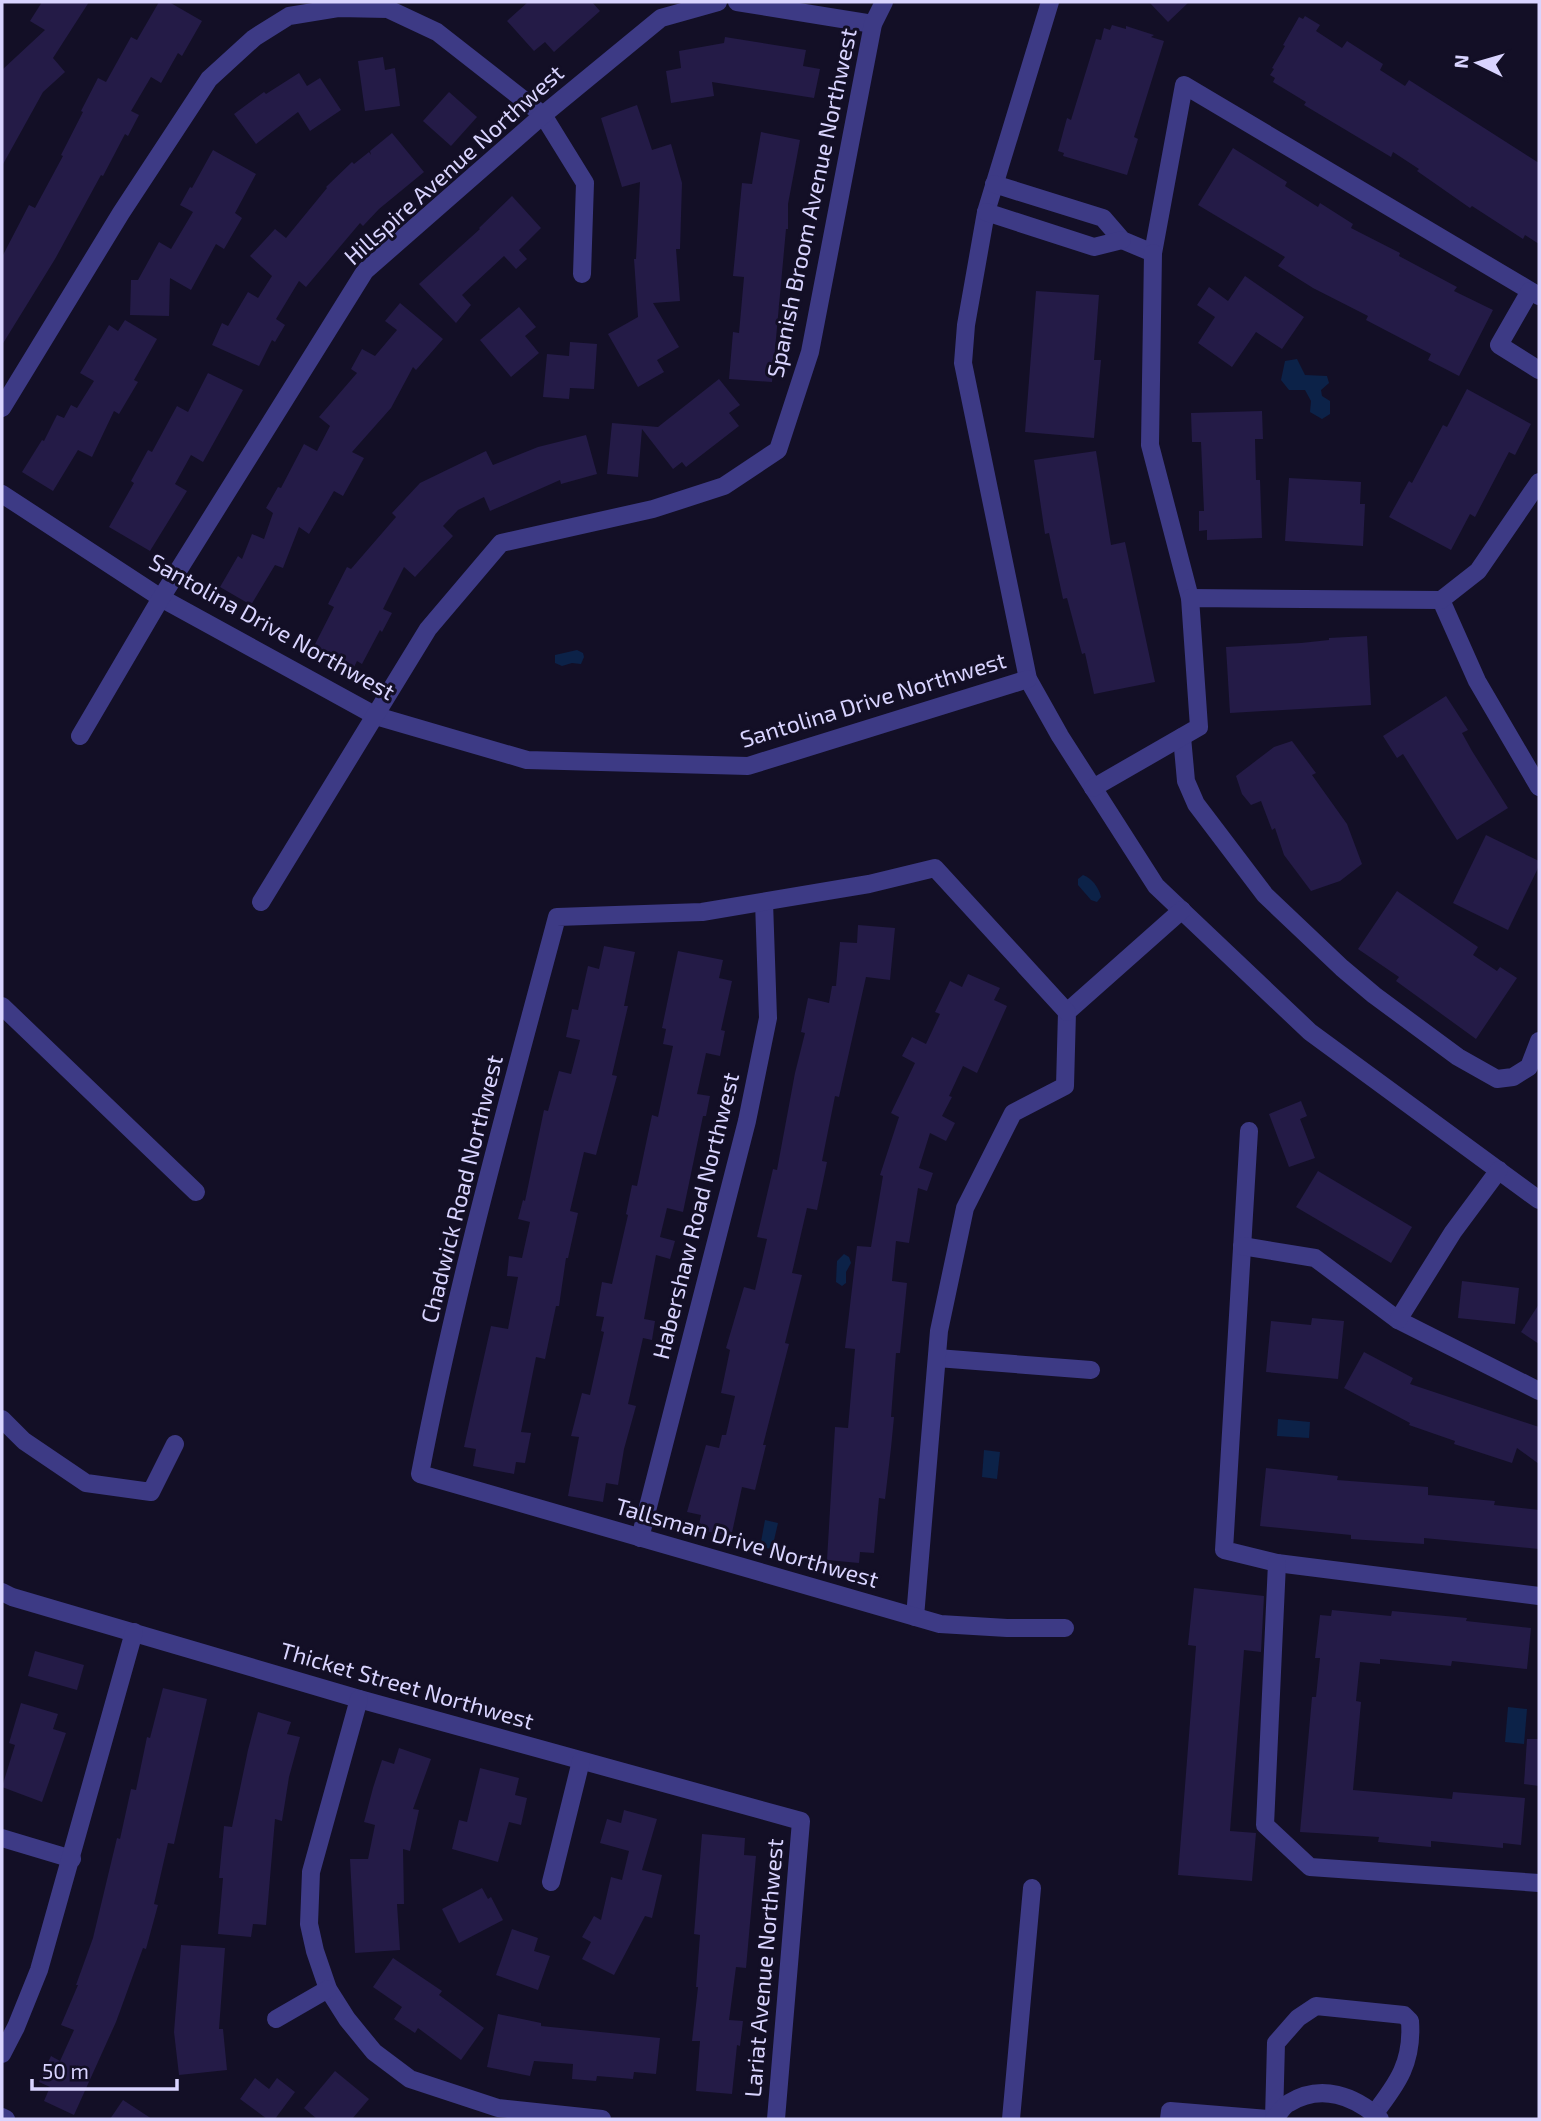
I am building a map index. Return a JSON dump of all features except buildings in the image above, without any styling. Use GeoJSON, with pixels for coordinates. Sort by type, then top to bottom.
{"type":"FeatureCollection","features":[{"type":"Feature","properties":{"kind":"street","name":"Hillspire Avenue Northwest"},"geometry":{"type":"LineString","coordinates":[[80,736],[161,598],[365,271],[543,115],[661,18],[718,2]]}},
{"type":"Feature","properties":{"kind":"street"},"geometry":{"type":"LineString","coordinates":[[737,2],[873,24]]}},
{"type":"Feature","properties":{"kind":"street","name":"Spanish Broom Avenue Northwest"},"geometry":{"type":"LineString","coordinates":[[261,902],[428,629],[501,543],[653,509],[724,486],[778,450],[810,352],[873,24],[884,2]]}},
{"type":"Feature","properties":{"kind":"street"},"geometry":{"type":"LineString","coordinates":[[1050,2],[986,212],[966,325],[963,363],[1028,679],[1156,886],[1310,1032],[1539,1200]]}},
{"type":"Feature","properties":{"kind":"street"},"geometry":{"type":"LineString","coordinates":[[2,408],[121,213],[209,79],[254,38],[289,16],[338,8],[388,9],[437,32],[543,115],[585,183],[582,274]]}},
{"type":"Feature","properties":{"kind":"street"},"geometry":{"type":"LineString","coordinates":[[1093,788],[1199,727],[1190,598],[1150,446],[1153,253],[1184,85],[1535,293],[1499,345],[1539,370]]}},
{"type":"Feature","properties":{"kind":"street"},"geometry":{"type":"LineString","coordinates":[[995,184],[1104,218],[1122,240],[1153,253]]}},
{"type":"Feature","properties":{"kind":"street"},"geometry":{"type":"LineString","coordinates":[[986,212],[1094,247],[1122,240]]}},
{"type":"Feature","properties":{"kind":"street"},"geometry":{"type":"LineString","coordinates":[[1190,598],[1441,600],[1478,571],[1539,482]]}},
{"type":"Feature","properties":{"kind":"street","name":"Santolina Drive Northwest"},"geometry":{"type":"LineString","coordinates":[[2,494],[161,598],[376,716],[527,760],[747,766],[1028,679]]}},
{"type":"Feature","properties":{"kind":"street"},"geometry":{"type":"LineString","coordinates":[[1441,600],[1477,681],[1539,787]]}},
{"type":"Feature","properties":{"kind":"street"},"geometry":{"type":"LineString","coordinates":[[1182,737],[1186,781],[1196,804],[1265,895],[1353,977],[1458,1058],[1497,1079],[1513,1077],[1529,1067],[1539,1041]]}},
{"type":"Feature","properties":{"kind":"street"},"geometry":{"type":"LineString","coordinates":[[764,902],[869,884],[935,867],[1068,1012],[1065,1086],[1013,1113],[965,1208],[939,1331],[915,1618]]}},
{"type":"Feature","properties":{"kind":"street","name":"Chadwick Road Northwest"},"geometry":{"type":"LineString","coordinates":[[421,1474],[438,1386],[557,917],[702,912],[764,902]]}},
{"type":"Feature","properties":{"kind":"street","name":"Habershaw Road Northwest"},"geometry":{"type":"LineString","coordinates":[[640,1538],[747,1121],[768,1018],[764,902]]}},
{"type":"Feature","properties":{"kind":"street"},"geometry":{"type":"LineString","coordinates":[[1068,1012],[1182,910]]}},
{"type":"Feature","properties":{"kind":"street"},"geometry":{"type":"LineString","coordinates":[[2,1006],[196,1192]]}},
{"type":"Feature","properties":{"kind":"street"},"geometry":{"type":"LineString","coordinates":[[1249,1131],[1224,1550],[1277,1563],[1539,1597]]}},
{"type":"Feature","properties":{"kind":"street"},"geometry":{"type":"LineString","coordinates":[[1398,1320],[1453,1232],[1499,1170]]}},
{"type":"Feature","properties":{"kind":"street"},"geometry":{"type":"LineString","coordinates":[[1242,1246],[1315,1258],[1398,1320],[1539,1391]]}},
{"type":"Feature","properties":{"kind":"street"},"geometry":{"type":"LineString","coordinates":[[937,1358],[1091,1370]]}},
{"type":"Feature","properties":{"kind":"street"},"geometry":{"type":"LineString","coordinates":[[2,1419],[24,1441],[86,1483],[150,1492],[175,1444]]}},
{"type":"Feature","properties":{"kind":"street","name":"Tallsman Drive Northwest"},"geometry":{"type":"LineString","coordinates":[[421,1474],[940,1624],[1065,1628]]}},
{"type":"Feature","properties":{"kind":"street"},"geometry":{"type":"LineString","coordinates":[[1277,1563],[1265,1825],[1310,1867],[1539,1883]]}},
{"type":"Feature","properties":{"kind":"street","name":"Thicket Street Northwest"},"geometry":{"type":"LineString","coordinates":[[2,1591],[12,1597],[359,1699],[801,1821]]}},
{"type":"Feature","properties":{"kind":"street"},"geometry":{"type":"LineString","coordinates":[[2,2054],[39,1970],[134,1632]]}},
{"type":"Feature","properties":{"kind":"street"},"geometry":{"type":"LineString","coordinates":[[359,1699],[311,1872],[309,1924],[328,1989],[347,2020],[374,2052],[410,2079],[497,2114],[601,2119]]}},
{"type":"Feature","properties":{"kind":"street"},"geometry":{"type":"LineString","coordinates":[[551,1882],[581,1761]]}},
{"type":"Feature","properties":{"kind":"street","name":"Lariat Avenue Northwest"},"geometry":{"type":"LineString","coordinates":[[776,2119],[801,1821]]}},
{"type":"Feature","properties":{"kind":"street"},"geometry":{"type":"LineString","coordinates":[[2,1838],[72,1859]]}},
{"type":"Feature","properties":{"kind":"street"},"geometry":{"type":"LineString","coordinates":[[1011,2119],[1032,1888]]}},
{"type":"Feature","properties":{"kind":"street"},"geometry":{"type":"LineString","coordinates":[[276,2019],[328,1989]]}},
{"type":"Feature","properties":{"kind":"street"},"geometry":{"type":"LineString","coordinates":[[1316,2006],[1404,2015],[1410,2021],[1409,2053],[1405,2069],[1377,2117],[1356,2101],[1332,2093],[1309,2095],[1288,2103],[1274,2119],[1276,2043],[1298,2018],[1316,2006]]}},
{"type":"Feature","properties":{"kind":"street"},"geometry":{"type":"LineString","coordinates":[[1168,2119],[1170,2111],[1268,2119]]}},
{"type":"Feature","properties":{"kind":"water"},"geometry":{"type":"Polygon","coordinates":[[[1297,359],[1305,375],[1327,376],[1329,383],[1321,390],[1322,396],[1330,401],[1330,414],[1322,419],[1310,412],[1311,401],[1305,390],[1289,390],[1281,380],[1285,361],[1297,359]]]}},
{"type":"Feature","properties":{"kind":"water"},"geometry":{"type":"Polygon","coordinates":[[[577,650],[583,653],[581,664],[562,666],[555,663],[555,655],[577,650]]]}},
{"type":"Feature","properties":{"kind":"water"},"geometry":{"type":"Polygon","coordinates":[[[1083,875],[1099,890],[1101,897],[1097,902],[1091,900],[1078,885],[1078,879],[1083,875]]]}},
{"type":"Feature","properties":{"kind":"water"},"geometry":{"type":"Polygon","coordinates":[[[844,1254],[849,1257],[851,1263],[846,1272],[846,1283],[842,1286],[836,1282],[837,1261],[844,1254]]]}},
{"type":"Feature","properties":{"kind":"water"},"geometry":{"type":"Polygon","coordinates":[[[1278,1419],[1310,1422],[1309,1438],[1277,1436],[1278,1419]]]}},
{"type":"Feature","properties":{"kind":"water"},"geometry":{"type":"Polygon","coordinates":[[[984,1450],[1000,1452],[997,1479],[982,1477],[984,1450]]]}},
{"type":"Feature","properties":{"kind":"water"},"geometry":{"type":"Polygon","coordinates":[[[765,1520],[778,1523],[772,1549],[760,1547],[765,1520]]]}},
{"type":"Feature","properties":{"kind":"water"},"geometry":{"type":"Polygon","coordinates":[[[1508,1707],[1527,1709],[1524,1744],[1505,1742],[1508,1707]]]}}]}
